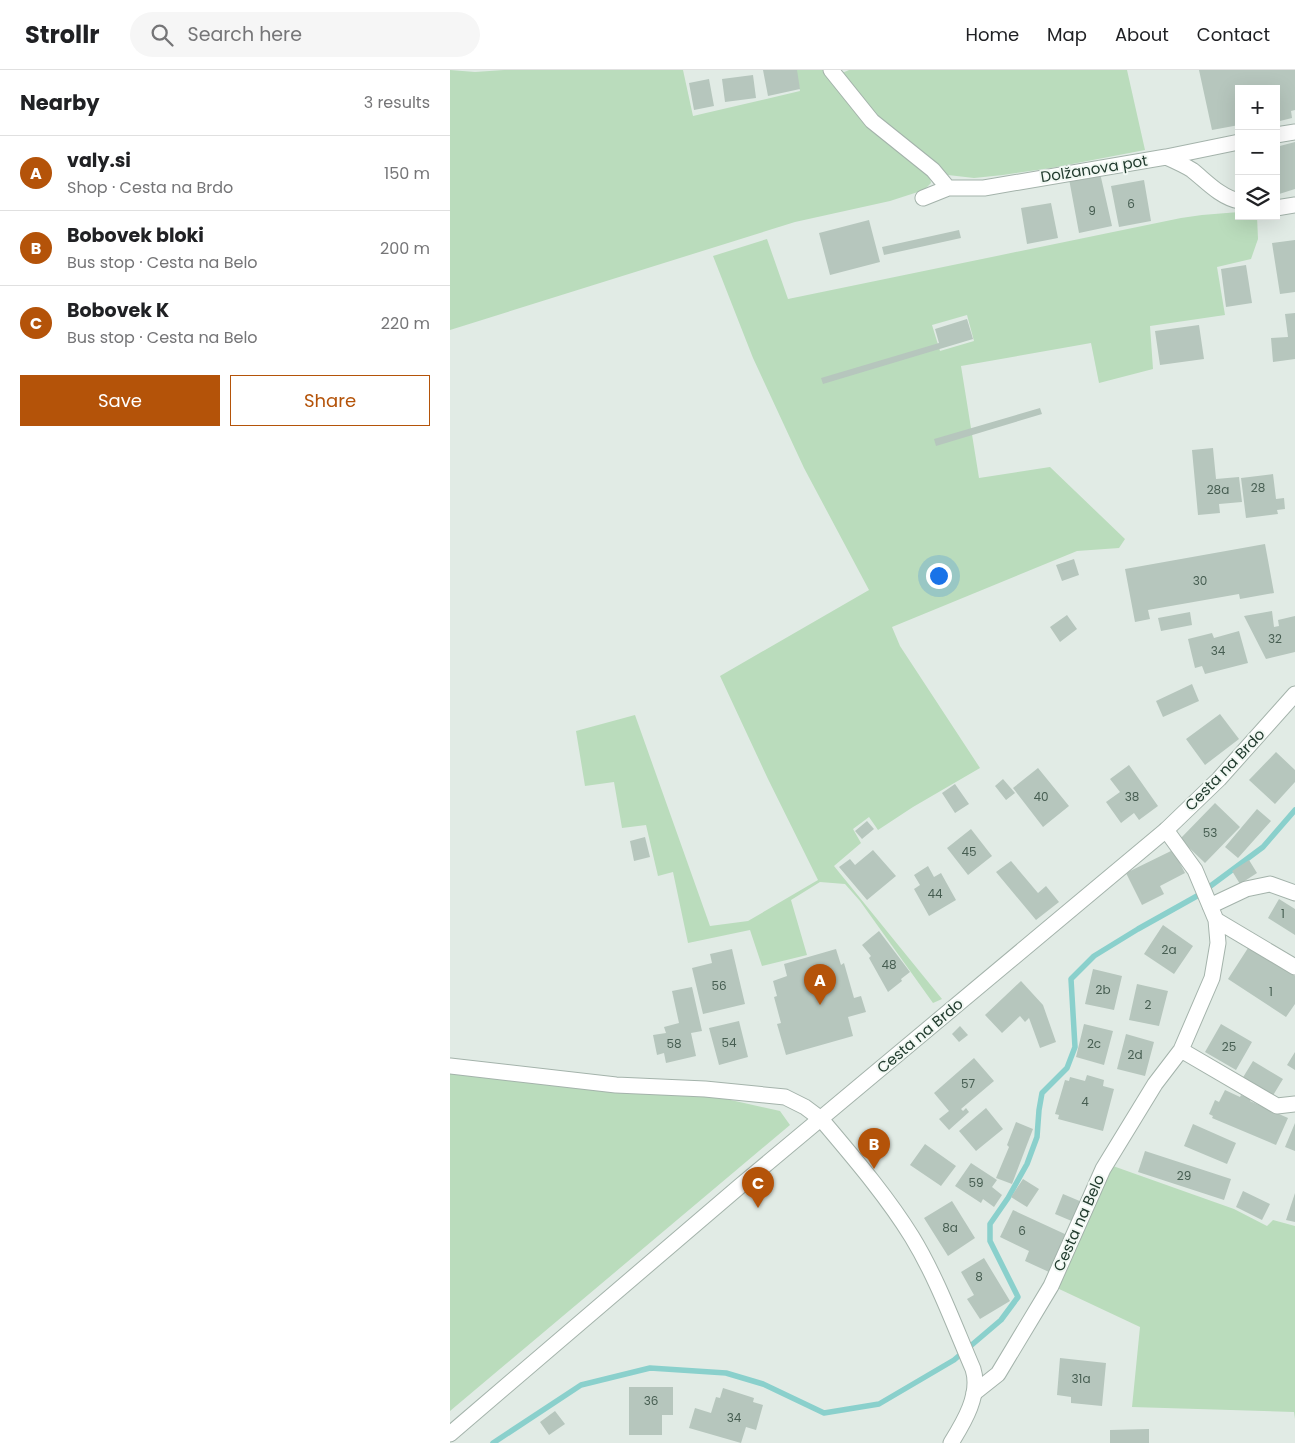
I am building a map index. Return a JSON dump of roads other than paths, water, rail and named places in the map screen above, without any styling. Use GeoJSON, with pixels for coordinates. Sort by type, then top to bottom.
{"type":"FeatureCollection","features":[{"type":"Feature","properties":{"kind":"street"},"geometry":{"type":"LineString","coordinates":[[831,70],[872,121],[933,170],[948,188]]}},
{"type":"Feature","properties":{"kind":"street"},"geometry":{"type":"LineString","coordinates":[[1280,134],[1295,132]]}},
{"type":"Feature","properties":{"kind":"street","name":"Dolžanova pot"},"geometry":{"type":"LineString","coordinates":[[923,198],[948,188],[984,188],[1166,157],[1235,143]]}},
{"type":"Feature","properties":{"kind":"street"},"geometry":{"type":"LineString","coordinates":[[1166,157],[1190,170],[1210,186],[1235,200]]}},
{"type":"Feature","properties":{"kind":"street"},"geometry":{"type":"LineString","coordinates":[[1280,208],[1295,206]]}},
{"type":"Feature","properties":{"kind":"street","name":"Cesta na Brdo"},"geometry":{"type":"LineString","coordinates":[[450,1434],[821,1119],[1166,830],[1219,779],[1295,694]]}},
{"type":"Feature","properties":{"kind":"street","name":"Cesta na Belo"},"geometry":{"type":"LineString","coordinates":[[974,1393],[998,1374],[1051,1286],[1103,1169],[1155,1084],[1181,1050],[1212,978],[1218,943],[1216,920],[1195,870],[1166,830]]}},
{"type":"Feature","properties":{"kind":"street"},"geometry":{"type":"LineString","coordinates":[[1210,906],[1246,889],[1270,884],[1295,893]]}},
{"type":"Feature","properties":{"kind":"street"},"geometry":{"type":"LineString","coordinates":[[1216,920],[1295,967]]}},
{"type":"Feature","properties":{"kind":"street"},"geometry":{"type":"LineString","coordinates":[[1181,1050],[1277,1106],[1295,1104]]}},
{"type":"Feature","properties":{"kind":"street"},"geometry":{"type":"LineString","coordinates":[[450,1066],[616,1085],[705,1089],[785,1097],[805,1107],[821,1119],[893,1208],[913,1239],[932,1276],[973,1369],[976,1377],[974,1393],[960,1429],[951,1443]]}},
{"type":"Feature","properties":{"kind":"waterway"},"geometry":{"type":"LineString","coordinates":[[493,1443],[581,1385],[650,1368],[726,1373],[763,1384],[824,1413],[879,1404],[954,1360],[1001,1320],[1018,1297],[990,1241],[990,1224],[1008,1198],[1027,1164],[1037,1137],[1042,1093],[1067,1068],[1075,1047],[1071,979],[1094,956],[1197,896],[1263,847],[1295,810]]}},
{"type":"Feature","properties":{"kind":"place","name":"valy.si"},"geometry":{"type":"Point","coordinates":[820,1005]}},
{"type":"Feature","properties":{"kind":"place","name":"Bobovek bloki"},"geometry":{"type":"Point","coordinates":[874,1169]}},
{"type":"Feature","properties":{"kind":"place","name":"Bobovek K"},"geometry":{"type":"Point","coordinates":[758,1208]}}]}
